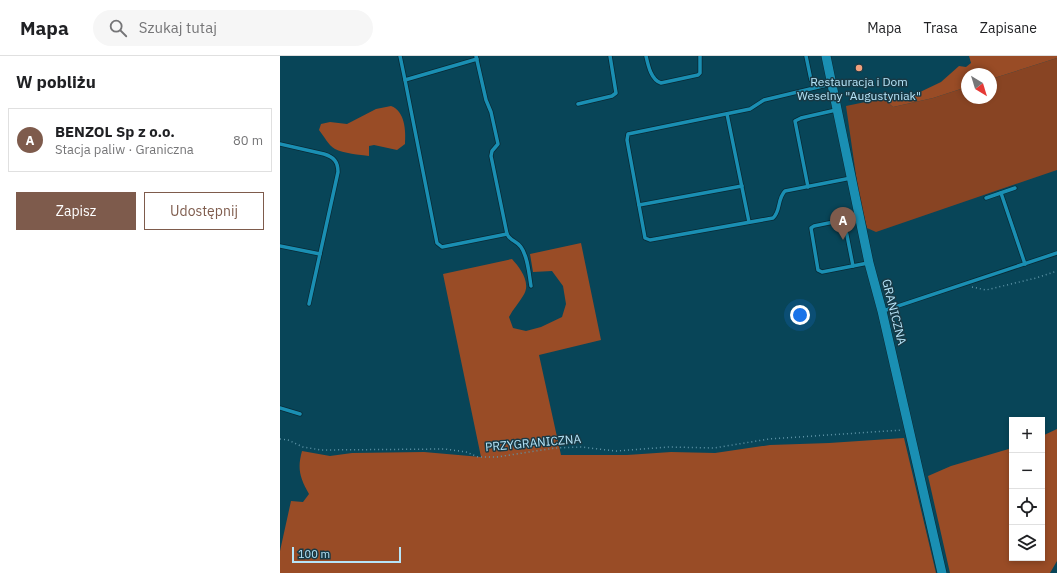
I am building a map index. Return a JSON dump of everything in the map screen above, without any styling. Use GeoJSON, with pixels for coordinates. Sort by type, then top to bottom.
{"type":"FeatureCollection","features":[{"type":"Feature","properties":{"kind":"street","name":"GRANICZNA"},"geometry":{"type":"LineString","coordinates":[[826,56],[869,263],[882,311],[942,573]]}},
{"type":"Feature","properties":{"kind":"lane"},"geometry":{"type":"LineString","coordinates":[[400,56],[437,243],[442,247],[507,234]]}},
{"type":"Feature","properties":{"kind":"lane"},"geometry":{"type":"LineString","coordinates":[[578,104],[612,96],[616,93],[610,56]]}},
{"type":"Feature","properties":{"kind":"lane"},"geometry":{"type":"LineString","coordinates":[[646,56],[655,80],[661,83],[697,76],[700,72],[700,56]]}},
{"type":"Feature","properties":{"kind":"lane"},"geometry":{"type":"LineString","coordinates":[[806,56],[811,80]]}},
{"type":"Feature","properties":{"kind":"lane"},"geometry":{"type":"LineString","coordinates":[[405,80],[476,58],[498,144],[490,156],[507,234],[509,238],[519,245],[523,252],[531,286]]}},
{"type":"Feature","properties":{"kind":"lane"},"geometry":{"type":"LineString","coordinates":[[832,84],[764,100],[750,109],[628,134],[627,140],[645,238],[647,240],[773,218],[778,212],[780,197],[785,191],[851,178]]}},
{"type":"Feature","properties":{"kind":"lane"},"geometry":{"type":"LineString","coordinates":[[808,187],[795,121],[801,118],[837,110]]}},
{"type":"Feature","properties":{"kind":"lane"},"geometry":{"type":"LineString","coordinates":[[728,114],[749,222]]}},
{"type":"Feature","properties":{"kind":"lane"},"geometry":{"type":"LineString","coordinates":[[280,144],[331,156],[338,166],[338,172],[309,304]]}},
{"type":"Feature","properties":{"kind":"lane"},"geometry":{"type":"LineString","coordinates":[[639,205],[742,186]]}},
{"type":"Feature","properties":{"kind":"lane"},"geometry":{"type":"LineString","coordinates":[[986,198],[1015,188]]}},
{"type":"Feature","properties":{"kind":"lane"},"geometry":{"type":"LineString","coordinates":[[1001,193],[1025,264]]}},
{"type":"Feature","properties":{"kind":"lane"},"geometry":{"type":"LineString","coordinates":[[859,217],[814,226],[811,228],[818,270],[822,272],[869,263]]}},
{"type":"Feature","properties":{"kind":"lane"},"geometry":{"type":"LineString","coordinates":[[844,220],[853,266]]}},
{"type":"Feature","properties":{"kind":"lane"},"geometry":{"type":"LineString","coordinates":[[280,246],[320,254]]}},
{"type":"Feature","properties":{"kind":"lane"},"geometry":{"type":"LineString","coordinates":[[882,311],[1057,253]]}},
{"type":"Feature","properties":{"kind":"lane"},"geometry":{"type":"LineString","coordinates":[[280,408],[300,414]]}},
{"type":"Feature","properties":{"kind":"path"},"geometry":{"type":"LineString","coordinates":[[965,283],[978,289],[986,290],[1036,278],[1057,271]]}},
{"type":"Feature","properties":{"kind":"path","name":"PRZYGRANICZNA"},"geometry":{"type":"LineString","coordinates":[[280,439],[288,440],[303,447],[321,450],[445,449],[466,452],[478,457],[496,457],[554,448],[581,446],[616,451],[669,447],[714,448],[769,439],[910,430]]}},
{"type":"Feature","properties":{"kind":"shaded area"},"geometry":{"type":"Polygon","coordinates":[[[969,56],[1057,56],[1057,58],[997,77],[997,68],[961,68],[961,89],[933,98],[893,107],[885,100],[886,96],[918,93],[941,82],[959,66],[966,67],[971,63],[969,56]]]}},
{"type":"Feature","properties":{"kind":"shaded area"},"geometry":{"type":"Polygon","coordinates":[[[1057,58],[1057,170],[876,232],[867,228],[859,196],[846,106],[875,100],[885,100],[893,107],[933,98],[961,89],[961,104],[997,104],[997,77],[1057,58]]]}},
{"type":"Feature","properties":{"kind":"shaded area"},"geometry":{"type":"Polygon","coordinates":[[[391,106],[399,112],[405,128],[405,144],[397,150],[374,145],[369,146],[369,156],[342,152],[335,149],[328,143],[319,130],[321,124],[330,122],[347,124],[376,109],[391,106]]]}},
{"type":"Feature","properties":{"kind":"shaded area"},"geometry":{"type":"Polygon","coordinates":[[[581,243],[601,340],[539,355],[561,455],[627,455],[671,452],[715,453],[770,445],[904,438],[936,573],[280,573],[280,551],[291,501],[303,502],[309,494],[300,473],[302,451],[330,456],[352,453],[424,452],[481,457],[443,274],[512,259],[524,276],[526,286],[523,296],[509,317],[513,328],[526,331],[541,327],[562,317],[566,304],[563,286],[552,271],[533,272],[530,254],[581,243]]]}},
{"type":"Feature","properties":{"kind":"shaded area"},"geometry":{"type":"Polygon","coordinates":[[[1057,429],[1057,561],[1050,573],[950,573],[928,476],[951,466],[1009,449],[1009,561],[1045,561],[1045,435],[1057,429]]]}},
{"type":"Feature","properties":{"kind":"place","name":"Restauracja i Dom Weselny \"Augustyniak\""},"geometry":{"type":"Point","coordinates":[859,68]}},
{"type":"Feature","properties":{"kind":"place","name":"BENZOL Sp z o.o."},"geometry":{"type":"Point","coordinates":[843,240]}}]}
